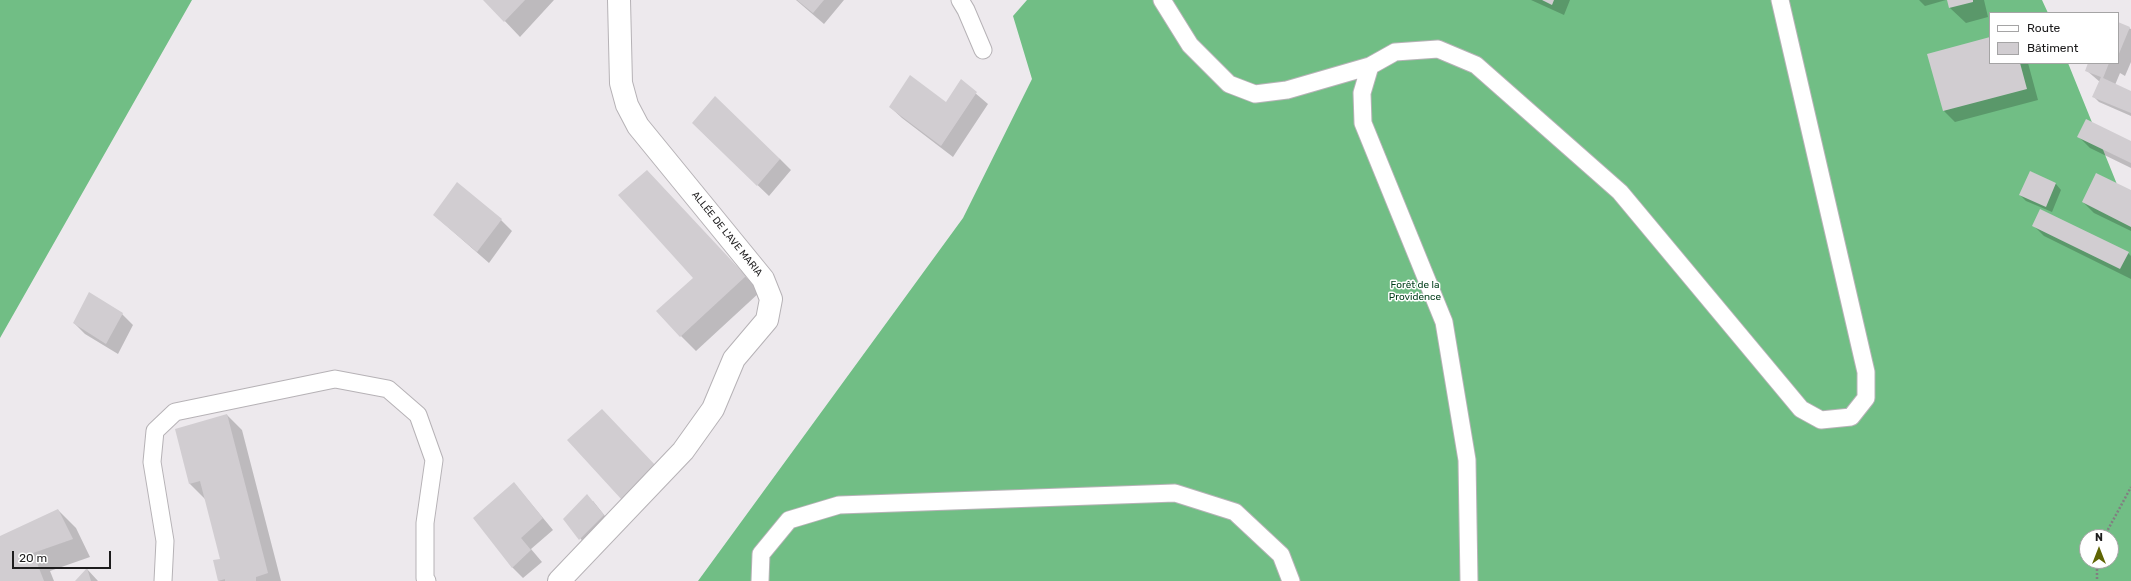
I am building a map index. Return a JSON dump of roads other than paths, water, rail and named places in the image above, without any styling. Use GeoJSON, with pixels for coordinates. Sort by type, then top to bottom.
{"type":"FeatureCollection","features":[{"type":"Feature","properties":{"kind":"street","name":"ALLÉE DE L'AVE MARIA"},"geometry":{"type":"LineString","coordinates":[[558,581],[683,451],[713,409],[734,359],[767,320],[771,299],[763,279],[638,126],[627,105],[621,83],[619,0]]}},
{"type":"Feature","properties":{"kind":"lane"},"geometry":{"type":"LineString","coordinates":[[960,0],[966,10],[983,50]]}},
{"type":"Feature","properties":{"kind":"lane"},"geometry":{"type":"LineString","coordinates":[[1162,0],[1190,45],[1230,84],[1255,94],[1287,90],[1370,66],[1395,52],[1438,49],[1476,64],[1620,192],[1801,409],[1821,420],[1851,417],[1866,398],[1866,372],[1780,0]]}},
{"type":"Feature","properties":{"kind":"lane"},"geometry":{"type":"LineString","coordinates":[[1370,66],[1362,93],[1363,123],[1444,322],[1467,460],[1469,581]]}},
{"type":"Feature","properties":{"kind":"lane"},"geometry":{"type":"LineString","coordinates":[[163,581],[165,541],[152,462],[155,430],[176,412],[335,379],[388,389],[418,415],[434,460],[425,523],[425,578],[427,581]]}},
{"type":"Feature","properties":{"kind":"lane"},"geometry":{"type":"LineString","coordinates":[[760,581],[761,554],[790,520],[839,505],[1175,493],[1235,512],[1281,555],[1291,581]]}},
{"type":"Feature","properties":{"kind":"park label","name":"Forêt de la Providence"},"geometry":{"type":"Point","coordinates":[1415,290]}}]}
